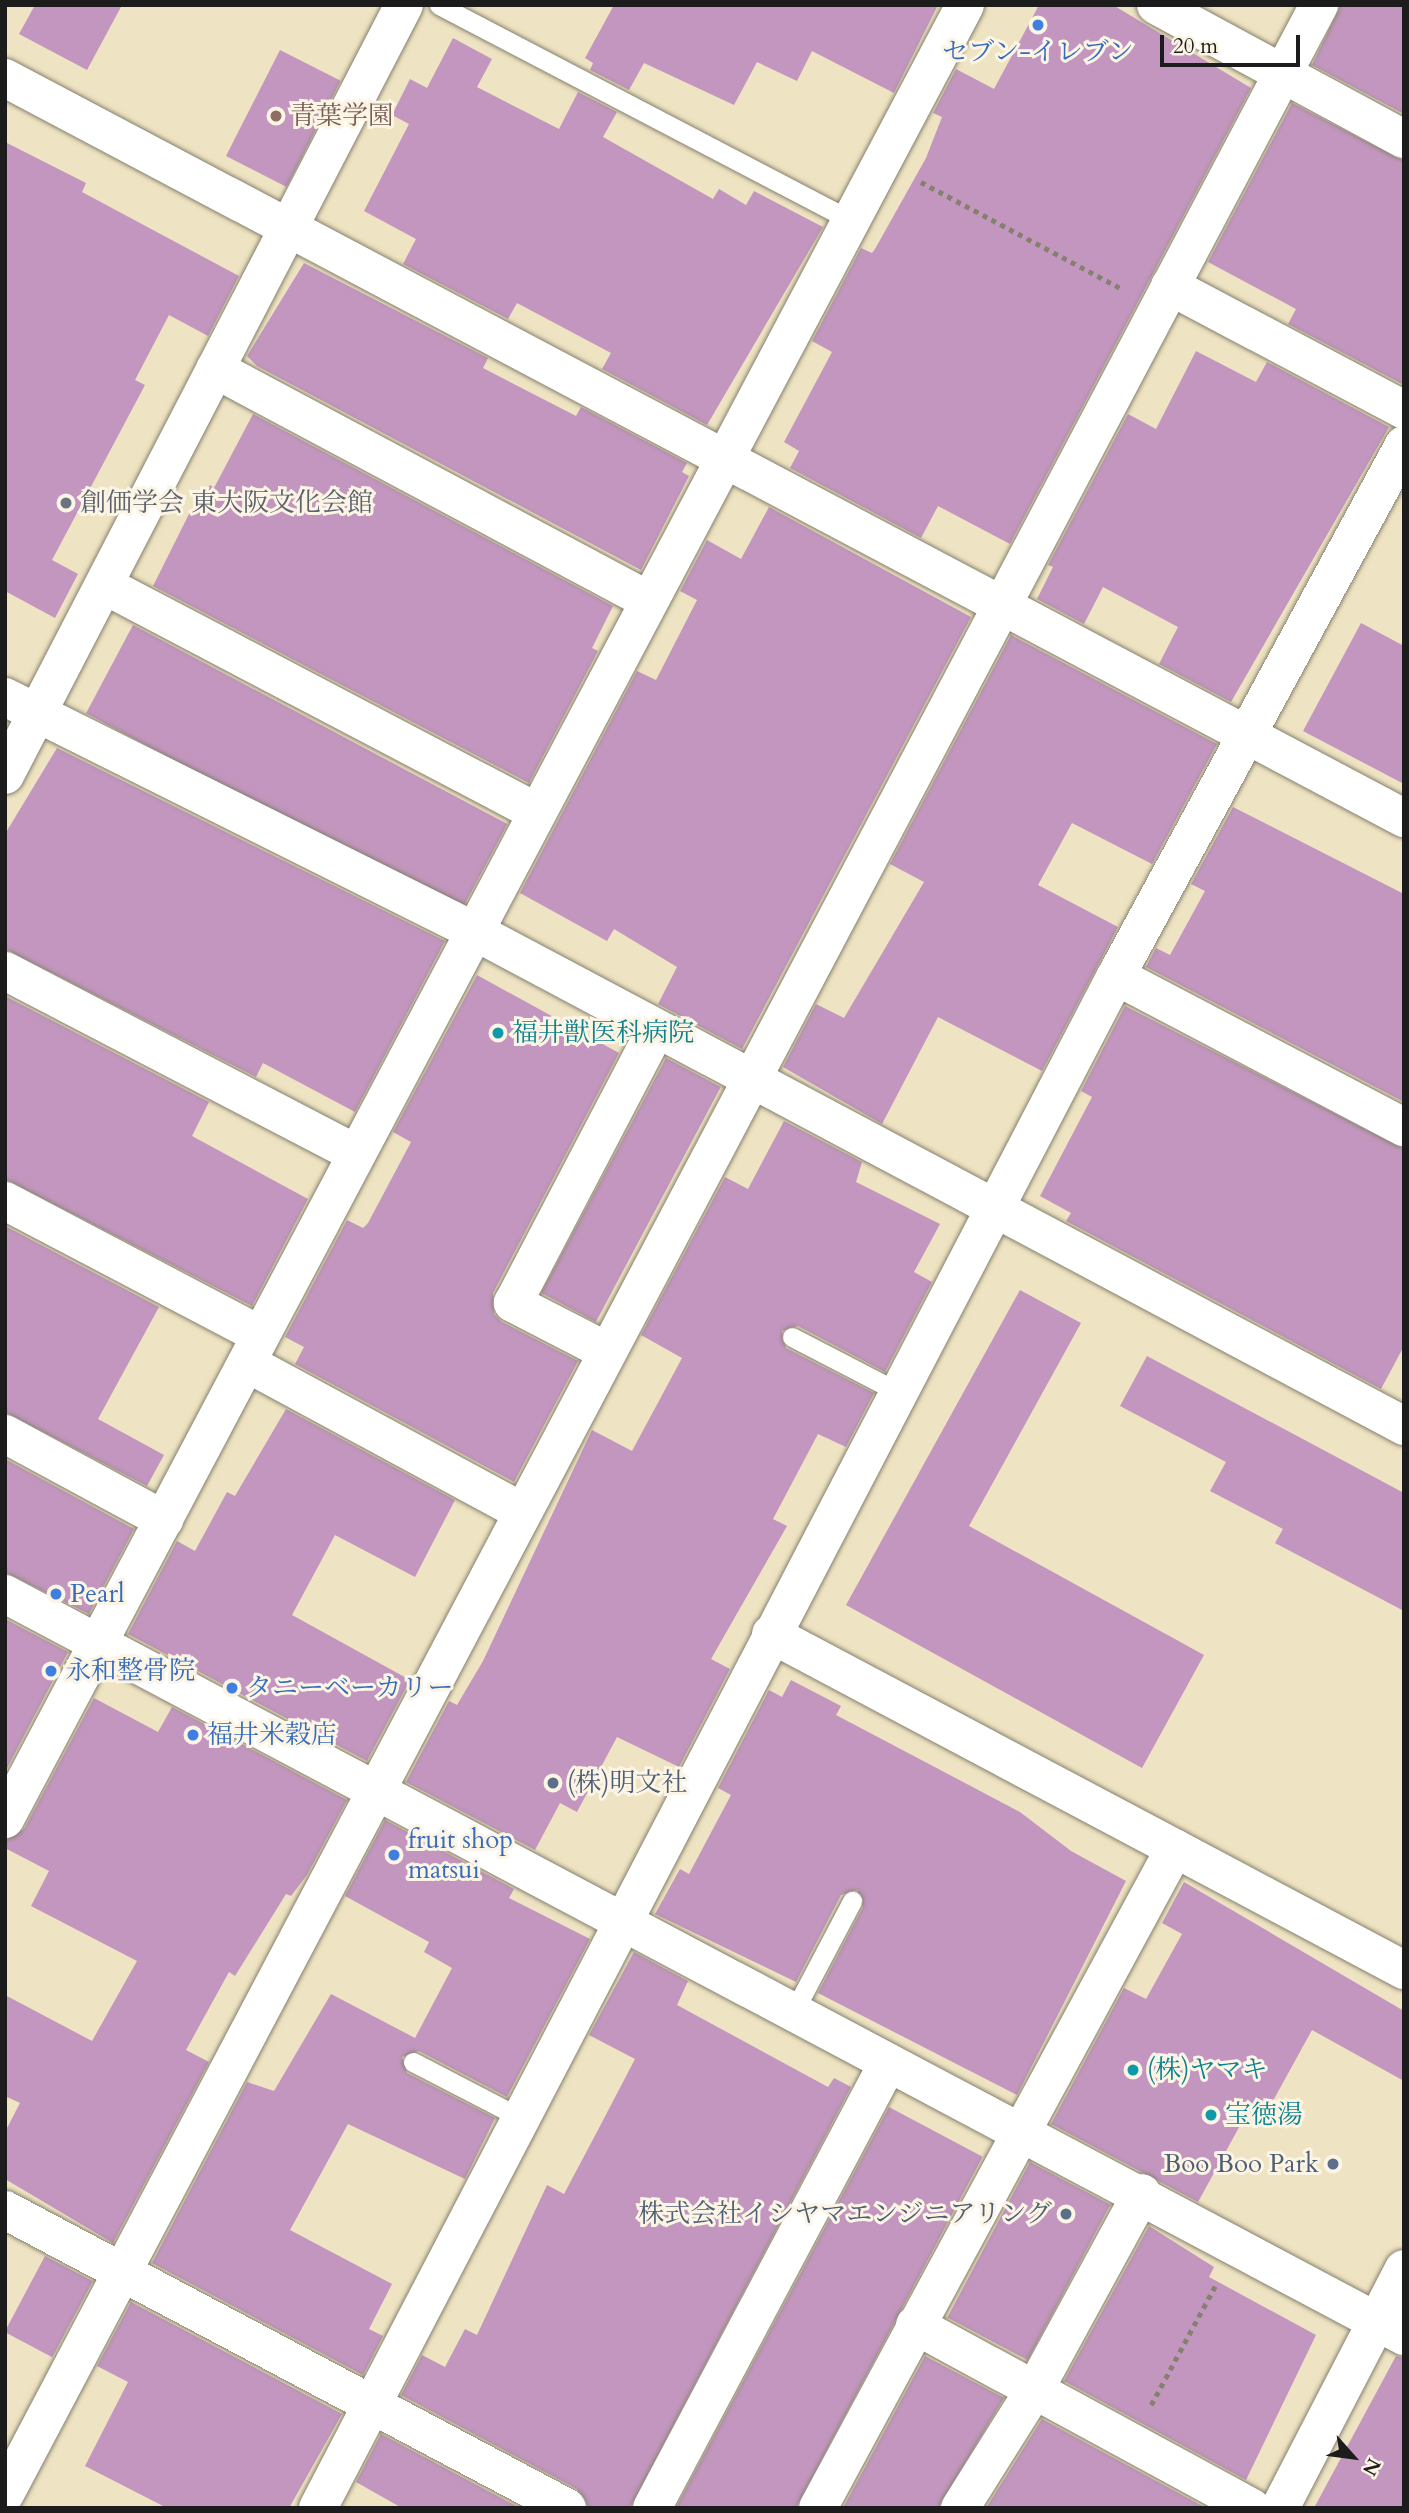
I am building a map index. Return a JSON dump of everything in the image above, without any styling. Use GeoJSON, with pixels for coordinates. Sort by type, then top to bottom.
{"type":"FeatureCollection","features":[{"type":"Feature","properties":{"kind":"street"},"geometry":{"type":"LineString","coordinates":[[5,775],[404,5]]}},
{"type":"Feature","properties":{"kind":"street"},"geometry":{"type":"LineString","coordinates":[[5,1819],[725,454],[965,5]]}},
{"type":"Feature","properties":{"kind":"street"},"geometry":{"type":"LineString","coordinates":[[1156,5],[1404,139]]}},
{"type":"Feature","properties":{"kind":"street"},"geometry":{"type":"LineString","coordinates":[[5,2494],[749,1079],[1319,5]]}},
{"type":"Feature","properties":{"kind":"street"},"geometry":{"type":"LineString","coordinates":[[5,78],[725,454],[1001,606],[1249,733],[1404,818]]}},
{"type":"Feature","properties":{"kind":"street"},"geometry":{"type":"LineString","coordinates":[[1164,297],[1404,411]]}},
{"type":"Feature","properties":{"kind":"street"},"geometry":{"type":"LineString","coordinates":[[215,369],[648,600]]}},
{"type":"Feature","properties":{"kind":"street"},"geometry":{"type":"LineString","coordinates":[[318,2508],[625,1927],[771,1634],[1116,976],[1404,445]]}},
{"type":"Feature","properties":{"kind":"street"},"geometry":{"type":"LineString","coordinates":[[104,585],[537,812]]}},
{"type":"Feature","properties":{"kind":"street"},"geometry":{"type":"LineString","coordinates":[[5,697],[474,932],[994,1212],[1401,1418]]}},
{"type":"Feature","properties":{"kind":"street"},"geometry":{"type":"LineString","coordinates":[[5,971],[356,1154]]}},
{"type":"Feature","properties":{"kind":"street"},"geometry":{"type":"LineString","coordinates":[[1116,976],[1404,1127]]}},
{"type":"Feature","properties":{"kind":"street"},"geometry":{"type":"LineString","coordinates":[[606,1351],[513,1303],[656,1030]]}},
{"type":"Feature","properties":{"kind":"street"},"geometry":{"type":"LineString","coordinates":[[5,1201],[521,1511]]}},
{"type":"Feature","properties":{"kind":"street"},"geometry":{"type":"LineString","coordinates":[[5,1434],[164,1520]]}},
{"type":"Feature","properties":{"kind":"street"},"geometry":{"type":"LineString","coordinates":[[5,1594],[625,1927],[1142,2193],[1390,2329]]}},
{"type":"Feature","properties":{"kind":"street"},"geometry":{"type":"LineString","coordinates":[[771,1634],[1404,1970]]}},
{"type":"Feature","properties":{"kind":"street"},"geometry":{"type":"LineString","coordinates":[[818,2508],[1018,2131],[1175,1848]]}},
{"type":"Feature","properties":{"kind":"street"},"geometry":{"type":"LineString","coordinates":[[652,2508],[888,2063]]}},
{"type":"Feature","properties":{"kind":"street"},"geometry":{"type":"LineString","coordinates":[[960,2508],[1035,2389],[1142,2193]]}},
{"type":"Feature","properties":{"kind":"street"},"geometry":{"type":"LineString","coordinates":[[5,2210],[567,2508]]}},
{"type":"Feature","properties":{"kind":"street"},"geometry":{"type":"LineString","coordinates":[[1280,2508],[1390,2329],[1404,2269]]}},
{"type":"Feature","properties":{"kind":"street"},"geometry":{"type":"LineString","coordinates":[[915,2325],[1252,2508]]}},
{"type":"Feature","properties":{"kind":"lane"},"geometry":{"type":"LineString","coordinates":[[439,5],[850,220]]}},
{"type":"Feature","properties":{"kind":"lane"},"geometry":{"type":"LineString","coordinates":[[792,1337],[898,1392]]}},
{"type":"Feature","properties":{"kind":"lane"},"geometry":{"type":"LineString","coordinates":[[793,2014],[852,1901]]}},
{"type":"Feature","properties":{"kind":"lane"},"geometry":{"type":"LineString","coordinates":[[413,2062],[523,2119]]}},
{"type":"Feature","properties":{"kind":"path"},"geometry":{"type":"LineString","coordinates":[[881,161],[1164,297]]}},
{"type":"Feature","properties":{"kind":"path"},"geometry":{"type":"LineString","coordinates":[[1130,2442],[1237,2246]]}},
{"type":"Feature","properties":{"kind":"building"},"geometry":{"type":"Polygon","coordinates":[[[35,5],[122,5],[87,70],[19,34],[35,5]]]}},
{"type":"Feature","properties":{"kind":"building"},"geometry":{"type":"Polygon","coordinates":[[[614,5],[938,5],[894,93],[812,51],[797,81],[757,62],[734,105],[644,63],[629,90],[590,70],[593,63],[585,58],[614,5]]]}},
{"type":"Feature","properties":{"kind":"building"},"geometry":{"type":"Polygon","coordinates":[[[1039,5],[1113,5],[1251,88],[1010,544],[938,506],[921,538],[790,468],[799,451],[784,442],[832,352],[812,341],[861,248],[872,253],[875,249],[926,158],[942,117],[933,113],[956,69],[994,89],[1039,5]]]}},
{"type":"Feature","properties":{"kind":"building"},"geometry":{"type":"Polygon","coordinates":[[[1341,5],[1404,5],[1404,114],[1312,65],[1341,5]]]}},
{"type":"Feature","properties":{"kind":"building"},"geometry":{"type":"Polygon","coordinates":[[[453,38],[492,59],[477,87],[559,129],[578,92],[617,112],[603,137],[713,199],[719,189],[746,205],[754,191],[823,227],[707,425],[602,369],[611,353],[517,303],[508,319],[403,264],[416,239],[364,211],[409,124],[392,115],[410,79],[427,88],[453,38]]]}},
{"type":"Feature","properties":{"kind":"building"},"geometry":{"type":"Polygon","coordinates":[[[280,50],[341,81],[287,187],[226,156],[280,50]]]}},
{"type":"Feature","properties":{"kind":"building"},"geometry":{"type":"Polygon","coordinates":[[[1292,103],[1404,161],[1404,385],[1288,324],[1296,309],[1208,262],[1292,103]]]}},
{"type":"Feature","properties":{"kind":"building","name":"創価学会 東大阪文化会館"},"geometry":{"type":"Polygon","coordinates":[[[5,142],[86,183],[82,192],[239,276],[208,336],[169,315],[135,380],[145,385],[52,560],[78,574],[55,618],[5,591],[5,142]]]}},
{"type":"Feature","properties":{"kind":"building"},"geometry":{"type":"Polygon","coordinates":[[[304,263],[488,358],[483,368],[576,416],[581,407],[687,463],[682,472],[689,476],[641,570],[257,366],[247,356],[304,263]]]}},
{"type":"Feature","properties":{"kind":"building"},"geometry":{"type":"Polygon","coordinates":[[[1196,351],[1256,382],[1267,362],[1389,427],[1231,702],[1159,664],[1178,627],[1103,587],[1084,624],[1037,599],[1053,567],[1048,565],[1128,414],[1156,429],[1196,351]]]}},
{"type":"Feature","properties":{"kind":"building"},"geometry":{"type":"Polygon","coordinates":[[[253,414],[613,606],[592,648],[598,651],[529,783],[153,586],[189,514],[210,485],[214,488],[253,414]]]}},
{"type":"Feature","properties":{"kind":"building"},"geometry":{"type":"Polygon","coordinates":[[[769,507],[971,617],[742,1049],[658,1004],[677,967],[614,929],[607,941],[520,893],[637,671],[656,680],[697,600],[680,591],[707,540],[741,559],[769,507]]]}},
{"type":"Feature","properties":{"kind":"building"},"geometry":{"type":"Polygon","coordinates":[[[1361,623],[1404,646],[1404,784],[1303,731],[1361,623]]]}},
{"type":"Feature","properties":{"kind":"building"},"geometry":{"type":"Polygon","coordinates":[[[133,625],[507,824],[460,912],[86,713],[133,625]]]}},
{"type":"Feature","properties":{"kind":"building"},"geometry":{"type":"Polygon","coordinates":[[[1011,635],[1217,744],[1152,864],[1072,823],[1038,885],[1118,927],[1042,1071],[938,1017],[882,1124],[783,1067],[816,1004],[844,1018],[924,882],[890,864],[1011,635]]]}},
{"type":"Feature","properties":{"kind":"building"},"geometry":{"type":"Polygon","coordinates":[[[57,748],[445,941],[355,1112],[263,1063],[256,1077],[5,949],[5,834],[57,748]]]}},
{"type":"Feature","properties":{"kind":"building"},"geometry":{"type":"Polygon","coordinates":[[[1233,807],[1404,894],[1404,1102],[1146,967],[1156,948],[1170,955],[1205,891],[1191,884],[1233,807]]]}},
{"type":"Feature","properties":{"kind":"building"},"geometry":{"type":"Polygon","coordinates":[[[477,975],[619,1053],[493,1293],[494,1314],[502,1322],[578,1361],[514,1482],[295,1364],[304,1347],[285,1337],[347,1220],[363,1228],[368,1223],[411,1142],[393,1132],[477,975]]]}},
{"type":"Feature","properties":{"kind":"building"},"geometry":{"type":"Polygon","coordinates":[[[5,996],[209,1102],[192,1136],[308,1199],[252,1306],[5,1179],[5,996]]]}},
{"type":"Feature","properties":{"kind":"building"},"geometry":{"type":"Polygon","coordinates":[[[1125,1006],[1404,1149],[1404,1346],[1381,1389],[1066,1221],[1071,1213],[1040,1196],[1092,1097],[1081,1091],[1125,1006]]]}},
{"type":"Feature","properties":{"kind":"building"},"geometry":{"type":"Polygon","coordinates":[[[666,1058],[721,1087],[596,1322],[541,1293],[666,1058]]]}},
{"type":"Feature","properties":{"kind":"building"},"geometry":{"type":"Polygon","coordinates":[[[784,1121],[862,1162],[856,1182],[940,1224],[914,1272],[932,1282],[885,1372],[798,1326],[782,1331],[786,1348],[874,1393],[846,1447],[818,1434],[773,1519],[787,1526],[711,1659],[730,1669],[679,1767],[617,1737],[577,1812],[560,1803],[535,1850],[406,1782],[449,1701],[457,1705],[483,1661],[592,1430],[632,1451],[682,1358],[641,1335],[725,1177],[748,1189],[784,1121]]]}},
{"type":"Feature","properties":{"kind":"building"},"geometry":{"type":"Polygon","coordinates":[[[5,1226],[159,1307],[98,1419],[164,1455],[147,1486],[5,1412],[5,1226]]]}},
{"type":"Feature","properties":{"kind":"building"},"geometry":{"type":"Polygon","coordinates":[[[1020,1290],[1081,1323],[969,1526],[1204,1655],[1142,1768],[846,1605],[1020,1290]]]}},
{"type":"Feature","properties":{"kind":"building"},"geometry":{"type":"Polygon","coordinates":[[[1147,1356],[1404,1493],[1404,1611],[1275,1543],[1283,1529],[1210,1491],[1226,1462],[1120,1406],[1147,1356]]]}},
{"type":"Feature","properties":{"kind":"building"},"geometry":{"type":"Polygon","coordinates":[[[286,1409],[455,1500],[415,1577],[335,1535],[292,1615],[410,1680],[367,1761],[128,1634],[177,1541],[195,1551],[227,1492],[235,1496],[286,1409]]]}},
{"type":"Feature","properties":{"kind":"building"},"geometry":{"type":"Polygon","coordinates":[[[5,1459],[134,1529],[89,1614],[5,1572],[5,1459]]]}},
{"type":"Feature","properties":{"kind":"building"},"geometry":{"type":"Polygon","coordinates":[[[5,1619],[68,1652],[5,1772],[5,1619]]]}},
{"type":"Feature","properties":{"kind":"building"},"geometry":{"type":"Polygon","coordinates":[[[791,1680],[841,1706],[836,1715],[1020,1812],[1071,1851],[1126,1881],[1017,2095],[818,1993],[863,1907],[857,1890],[841,1895],[796,1982],[655,1914],[680,1869],[689,1874],[731,1795],[718,1788],[769,1690],[782,1697],[791,1680]]]}},
{"type":"Feature","properties":{"kind":"building"},"geometry":{"type":"Polygon","coordinates":[[[94,1698],[158,1732],[172,1707],[347,1800],[307,1875],[291,1896],[286,1894],[235,1976],[229,1972],[186,2050],[209,2062],[113,2243],[5,2179],[5,2132],[20,2103],[5,2096],[5,1995],[92,2041],[137,1961],[31,1906],[49,1871],[5,1848],[5,1841],[24,1829],[94,1698]]]}},
{"type":"Feature","properties":{"kind":"building"},"geometry":{"type":"Polygon","coordinates":[[[385,1820],[514,1889],[509,1898],[590,1939],[507,2097],[419,2051],[402,2057],[407,2073],[495,2118],[465,2179],[348,2124],[290,2230],[392,2284],[369,2329],[383,2336],[363,2375],[152,2263],[247,2082],[274,2091],[331,1994],[415,2038],[452,1968],[424,1952],[429,1942],[345,1896],[385,1820]]]}},
{"type":"Feature","properties":{"kind":"building"},"geometry":{"type":"Polygon","coordinates":[[[1184,1882],[1404,2011],[1404,2081],[1312,2030],[1263,2119],[1248,2111],[1198,2202],[1051,2124],[1124,1988],[1146,1999],[1182,1934],[1162,1923],[1184,1882]]]}},
{"type":"Feature","properties":{"kind":"building"},"geometry":{"type":"Polygon","coordinates":[[[634,1952],[688,1981],[677,2005],[828,2087],[834,2078],[851,2087],[630,2508],[589,2508],[577,2489],[401,2395],[422,2355],[445,2367],[465,2329],[477,2335],[547,2185],[564,2194],[599,2128],[635,2059],[589,2035],[634,1952]]]}},
{"type":"Feature","properties":{"kind":"building"},"geometry":{"type":"Polygon","coordinates":[[[889,2107],[983,2157],[796,2508],[676,2508],[889,2107]]]}},
{"type":"Feature","properties":{"kind":"building"},"geometry":{"type":"Polygon","coordinates":[[[1030,2162],[1110,2205],[1028,2360],[947,2317],[1030,2162]]]}},
{"type":"Feature","properties":{"kind":"building"},"geometry":{"type":"Polygon","coordinates":[[[1149,2226],[1214,2267],[1209,2277],[1316,2335],[1246,2480],[1064,2381],[1149,2226]]]}},
{"type":"Feature","properties":{"kind":"building"},"geometry":{"type":"Polygon","coordinates":[[[45,2256],[93,2281],[52,2357],[5,2332],[45,2256]]]}},
{"type":"Feature","properties":{"kind":"building"},"geometry":{"type":"Polygon","coordinates":[[[131,2302],[342,2414],[289,2508],[167,2508],[85,2466],[128,2382],[97,2366],[131,2302]]]}},
{"type":"Feature","properties":{"kind":"building"},"geometry":{"type":"Polygon","coordinates":[[[925,2356],[1004,2398],[938,2508],[843,2508],[925,2356]]]}},
{"type":"Feature","properties":{"kind":"building"},"geometry":{"type":"Polygon","coordinates":[[[1396,2356],[1404,2358],[1404,2508],[1314,2508],[1396,2356]]]}},
{"type":"Feature","properties":{"kind":"building"},"geometry":{"type":"Polygon","coordinates":[[[1042,2419],[1206,2508],[986,2508],[1042,2419]]]}},
{"type":"Feature","properties":{"kind":"building"},"geometry":{"type":"Polygon","coordinates":[[[381,2434],[520,2508],[402,2508],[356,2482],[381,2434]]]}},
{"type":"Feature","properties":{"kind":"place","name":"セブン-イレブン"},"geometry":{"type":"Point","coordinates":[1038,25]}},
{"type":"Feature","properties":{"kind":"place","name":"青葉学園"},"geometry":{"type":"Point","coordinates":[276,116]}},
{"type":"Feature","properties":{"kind":"place","name":"創価学会 東大阪文化会館"},"geometry":{"type":"Point","coordinates":[66,503]}},
{"type":"Feature","properties":{"kind":"place","name":"福井獣医科病院"},"geometry":{"type":"Point","coordinates":[498,1033]}},
{"type":"Feature","properties":{"kind":"place","name":"Pearl"},"geometry":{"type":"Point","coordinates":[56,1594]}},
{"type":"Feature","properties":{"kind":"place","name":"永和整骨院"},"geometry":{"type":"Point","coordinates":[51,1671]}},
{"type":"Feature","properties":{"kind":"place","name":"タニーベーカリー"},"geometry":{"type":"Point","coordinates":[232,1688]}},
{"type":"Feature","properties":{"kind":"place","name":"福井米穀店"},"geometry":{"type":"Point","coordinates":[193,1735]}},
{"type":"Feature","properties":{"kind":"place","name":"(株)明文社"},"geometry":{"type":"Point","coordinates":[553,1783]}},
{"type":"Feature","properties":{"kind":"place","name":"fruit shop matsui"},"geometry":{"type":"Point","coordinates":[394,1855]}},
{"type":"Feature","properties":{"kind":"place","name":"(株)ヤマキ"},"geometry":{"type":"Point","coordinates":[1133,2070]}},
{"type":"Feature","properties":{"kind":"place","name":"宝徳湯"},"geometry":{"type":"Point","coordinates":[1211,2115]}},
{"type":"Feature","properties":{"kind":"place","name":"Boo Boo Park"},"geometry":{"type":"Point","coordinates":[1333,2164]}},
{"type":"Feature","properties":{"kind":"place","name":"株式会社イシヤマエンジニアリング"},"geometry":{"type":"Point","coordinates":[1066,2214]}}]}
